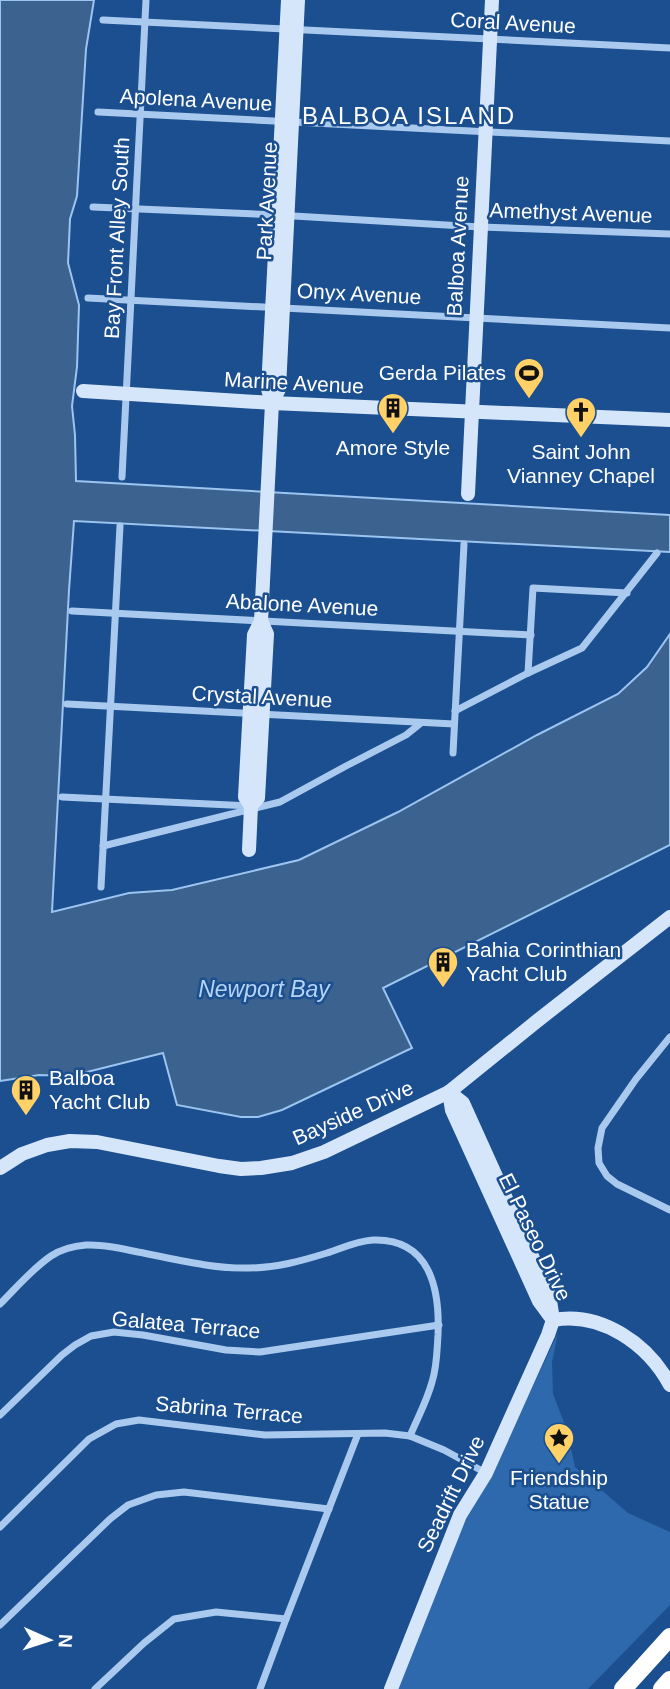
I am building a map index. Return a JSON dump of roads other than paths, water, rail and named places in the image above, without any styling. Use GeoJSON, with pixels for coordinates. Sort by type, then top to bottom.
{"type":"FeatureCollection","features":[{"type":"Feature","properties":{"kind":"highway"},"geometry":{"type":"LineString","coordinates":[[622,1689],[670,1637]]}},
{"type":"Feature","properties":{"kind":"highway"},"geometry":{"type":"LineString","coordinates":[[662,1689],[670,1680]]}},
{"type":"Feature","properties":{"kind":"street","name":"Bay Front Alley South"},"geometry":{"type":"LineString","coordinates":[[122,477],[146,0]]}},
{"type":"Feature","properties":{"kind":"street","name":"Park Avenue"},"geometry":{"type":"LineString","coordinates":[[248,850],[251,808],[258,798],[255,715],[267,634],[261,621],[272,403],[279,389],[278,308],[291,30],[288,0]]}},
{"type":"Feature","properties":{"kind":"street","name":"Park Avenue"},"geometry":{"type":"LineString","coordinates":[[291,30],[298,0]]}},
{"type":"Feature","properties":{"kind":"street","name":"Balboa Avenue"},"geometry":{"type":"LineString","coordinates":[[468,494],[492,0]]}},
{"type":"Feature","properties":{"kind":"street","name":"Coral Avenue"},"geometry":{"type":"LineString","coordinates":[[103,20],[670,48]]}},
{"type":"Feature","properties":{"kind":"street","name":"Apolena Avenue"},"geometry":{"type":"LineString","coordinates":[[98,112],[670,141]]}},
{"type":"Feature","properties":{"kind":"street","name":"Amethyst Avenue"},"geometry":{"type":"LineString","coordinates":[[93,207],[670,234]]}},
{"type":"Feature","properties":{"kind":"street","name":"Onyx Avenue"},"geometry":{"type":"LineString","coordinates":[[88,298],[670,328]]}},
{"type":"Feature","properties":{"kind":"street","name":"Marine Avenue"},"geometry":{"type":"LineString","coordinates":[[83,391],[272,403],[670,420]]}},
{"type":"Feature","properties":{"kind":"street"},"geometry":{"type":"LineString","coordinates":[[101,887],[120,526]]}},
{"type":"Feature","properties":{"kind":"street"},"geometry":{"type":"LineString","coordinates":[[453,753],[464,544]]}},
{"type":"Feature","properties":{"kind":"street"},"geometry":{"type":"LineString","coordinates":[[455,711],[582,648],[657,553]]}},
{"type":"Feature","properties":{"kind":"street"},"geometry":{"type":"LineString","coordinates":[[528,673],[533,588],[627,593]]}},
{"type":"Feature","properties":{"kind":"street","name":"Abalone Avenue"},"geometry":{"type":"LineString","coordinates":[[72,611],[531,635]]}},
{"type":"Feature","properties":{"kind":"street","name":"Crystal Avenue"},"geometry":{"type":"LineString","coordinates":[[67,704],[454,724]]}},
{"type":"Feature","properties":{"kind":"street"},"geometry":{"type":"LineString","coordinates":[[103,846],[280,802],[406,735],[421,723]]}},
{"type":"Feature","properties":{"kind":"street"},"geometry":{"type":"LineString","coordinates":[[62,797],[251,808]]}},
{"type":"Feature","properties":{"kind":"street","name":"Bayside Drive"},"geometry":{"type":"LineString","coordinates":[[0,1168],[22,1154],[47,1144],[70,1141],[96,1142],[241,1169],[292,1163],[324,1152],[449,1092],[670,917]]}},
{"type":"Feature","properties":{"kind":"street"},"geometry":{"type":"LineString","coordinates":[[670,1037],[602,1128],[598,1148],[599,1163],[607,1176],[617,1184],[670,1210]]}},
{"type":"Feature","properties":{"kind":"street","name":"El Paseo Drive"},"geometry":{"type":"LineString","coordinates":[[449,1092],[452,1110],[539,1301],[553,1320]]}},
{"type":"Feature","properties":{"kind":"street"},"geometry":{"type":"LineString","coordinates":[[0,1304],[51,1256],[67,1248],[86,1245],[111,1246],[225,1268],[273,1267],[373,1240],[402,1245],[422,1259],[433,1280],[438,1301],[437,1353],[432,1382],[410,1436]]}},
{"type":"Feature","properties":{"kind":"street"},"geometry":{"type":"LineString","coordinates":[[553,1320],[583,1320],[616,1330],[645,1352],[670,1385]]}},
{"type":"Feature","properties":{"kind":"street","name":"Seadrift Drive"},"geometry":{"type":"LineString","coordinates":[[391,1689],[460,1515],[486,1473],[553,1320]]}},
{"type":"Feature","properties":{"kind":"street","name":"Galatea Terrace"},"geometry":{"type":"LineString","coordinates":[[0,1415],[62,1356],[91,1336],[114,1332],[226,1350],[260,1352],[439,1325]]}},
{"type":"Feature","properties":{"kind":"street","name":"Sabrina Terrace"},"geometry":{"type":"LineString","coordinates":[[0,1527],[89,1439],[116,1424],[139,1420],[265,1435],[385,1433],[410,1436],[444,1450],[486,1473]]}},
{"type":"Feature","properties":{"kind":"street"},"geometry":{"type":"LineString","coordinates":[[260,1689],[358,1434]]}},
{"type":"Feature","properties":{"kind":"street"},"geometry":{"type":"LineString","coordinates":[[0,1625],[110,1519],[128,1505],[156,1495],[184,1492],[329,1509]]}},
{"type":"Feature","properties":{"kind":"street"},"geometry":{"type":"LineString","coordinates":[[95,1689],[174,1619],[216,1612],[286,1619]]}},
{"type":"Feature","properties":{"kind":"water","name":"Newport Bay"},"geometry":{"type":"Polygon","coordinates":[[[0,0],[94,0],[86,49],[77,196],[70,219],[68,263],[79,305],[77,367],[72,406],[76,481],[670,515],[670,552],[74,521],[52,912],[129,893],[172,890],[299,860],[398,812],[537,735],[618,694],[647,667],[670,634],[670,845],[383,988],[412,1048],[282,1110],[258,1117],[241,1117],[177,1105],[163,1053],[71,1076],[39,1075],[0,1081],[0,0]]]}},
{"type":"Feature","properties":{"kind":"place","name":"Gerda Pilates"},"geometry":{"type":"Point","coordinates":[529,400]}},
{"type":"Feature","properties":{"kind":"place","name":"Amore Style"},"geometry":{"type":"Point","coordinates":[393,435]}},
{"type":"Feature","properties":{"kind":"place","name":"Saint John Vianney Chapel"},"geometry":{"type":"Point","coordinates":[581,439]}},
{"type":"Feature","properties":{"kind":"place","name":"Bahia Corinthian Yacht Club"},"geometry":{"type":"Point","coordinates":[443,989]}},
{"type":"Feature","properties":{"kind":"place","name":"Balboa Yacht Club"},"geometry":{"type":"Point","coordinates":[26,1117]}},
{"type":"Feature","properties":{"kind":"place","name":"Friendship Statue"},"geometry":{"type":"Point","coordinates":[559,1465]}},
{"type":"Feature","properties":{"kind":"district","name":"BALBOA ISLAND"},"geometry":{"type":"Point","coordinates":[409,116]}}]}
